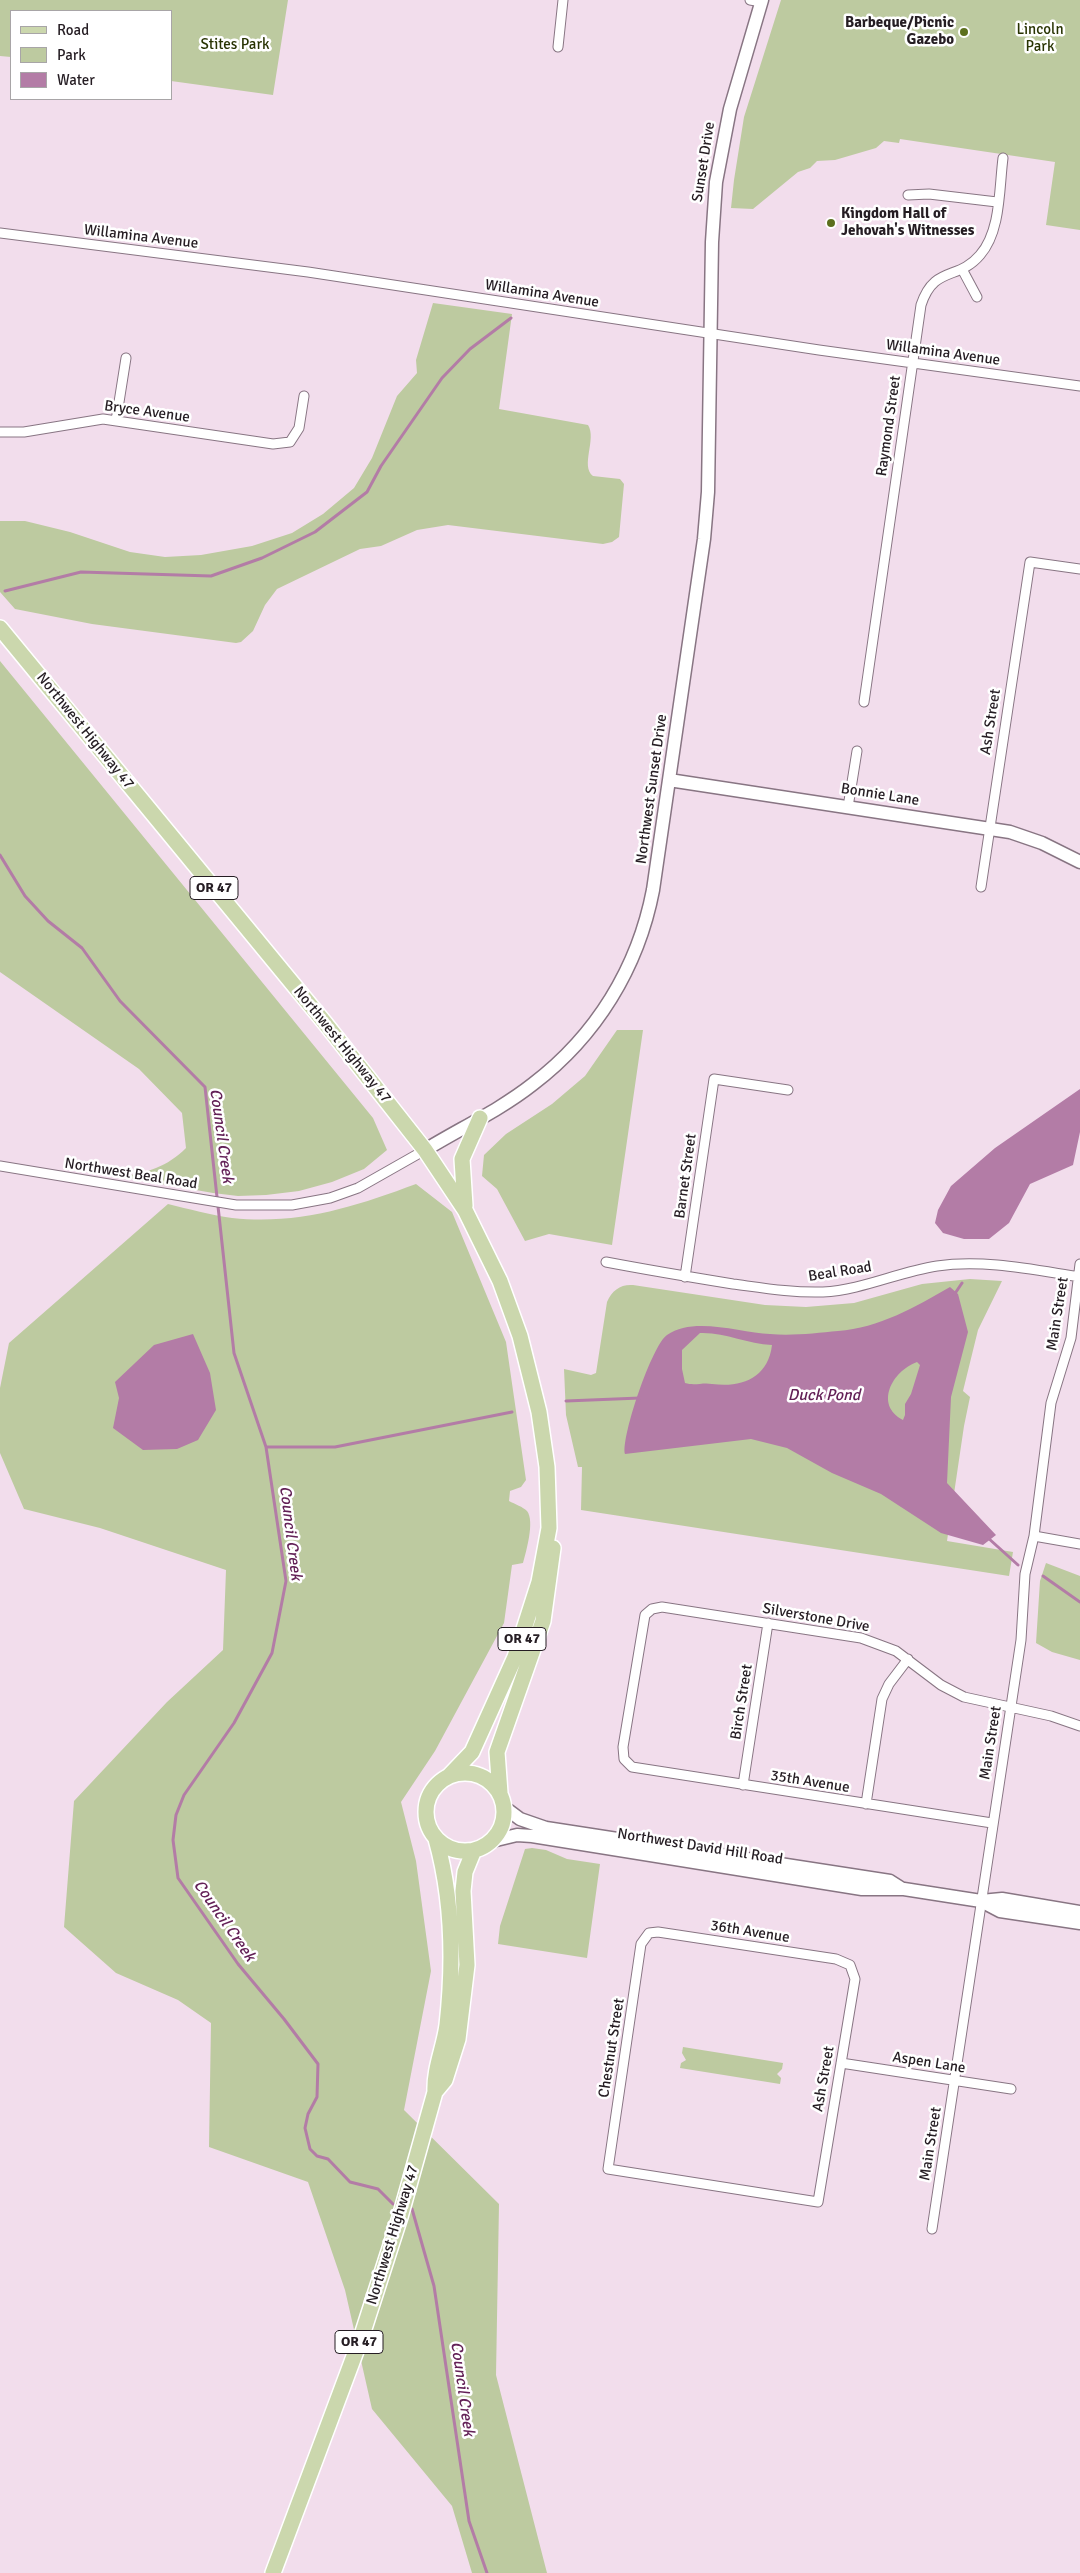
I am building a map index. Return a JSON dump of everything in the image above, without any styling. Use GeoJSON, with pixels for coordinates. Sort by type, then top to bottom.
{"type":"FeatureCollection","features":[{"type":"Feature","properties":{"kind":"main road","name":"Northwest Highway 47"},"geometry":{"type":"LineString","coordinates":[[0,628],[325,1023],[425,1150],[465,1210],[500,1281],[527,1360],[544,1437],[550,1500],[549,1528],[539,1582],[515,1657],[472,1752],[449,1776]]}},
{"type":"Feature","properties":{"kind":"main road"},"geometry":{"type":"LineString","coordinates":[[465,1210],[462,1158],[480,1118]]}},
{"type":"Feature","properties":{"kind":"main road","name":"Northwest Highway 47"},"geometry":{"type":"LineString","coordinates":[[502,1800],[497,1752],[543,1621],[552,1572],[554,1538],[549,1528]]}},
{"type":"Feature","properties":{"kind":"main road"},"geometry":{"type":"LineString","coordinates":[[472,1773],[493,1784],[502,1800],[504,1820],[500,1831],[492,1841],[474,1850],[454,1850],[436,1839],[429,1829],[426,1817],[426,1804],[431,1792],[449,1776],[472,1773]]}},
{"type":"Feature","properties":{"kind":"main road","name":"Northwest Highway 47"},"geometry":{"type":"LineString","coordinates":[[273,2573],[362,2335],[400,2218],[435,2092],[434,2077],[446,2029],[452,1960],[445,1874],[436,1839]]}},
{"type":"Feature","properties":{"kind":"main road","name":"Northwest Highway 47"},"geometry":{"type":"LineString","coordinates":[[435,2092],[445,2080],[458,2039],[467,1965],[463,1891],[465,1872],[474,1850]]}},
{"type":"Feature","properties":{"kind":"street"},"geometry":{"type":"LineString","coordinates":[[558,47],[562,0]]}},
{"type":"Feature","properties":{"kind":"street","name":"Sunset Drive"},"geometry":{"type":"LineString","coordinates":[[710,334],[713,222],[718,164],[758,1]]}},
{"type":"Feature","properties":{"kind":"street","name":"Raymond Street"},"geometry":{"type":"LineString","coordinates":[[864,702],[921,305],[925,291],[942,275],[962,269],[972,263],[986,247],[995,224],[1003,158]]}},
{"type":"Feature","properties":{"kind":"street"},"geometry":{"type":"LineString","coordinates":[[908,195],[929,194],[997,202]]}},
{"type":"Feature","properties":{"kind":"street","name":"Willamina Avenue"},"geometry":{"type":"LineString","coordinates":[[0,233],[308,272],[710,334],[1080,386]]}},
{"type":"Feature","properties":{"kind":"street"},"geometry":{"type":"LineString","coordinates":[[962,269],[977,297]]}},
{"type":"Feature","properties":{"kind":"street","name":"Northwest Sunset Drive"},"geometry":{"type":"LineString","coordinates":[[425,1150],[532,1085],[551,1069],[583,1038],[618,987],[637,949],[651,904],[704,539],[708,492],[710,334]]}},
{"type":"Feature","properties":{"kind":"street"},"geometry":{"type":"LineString","coordinates":[[116,421],[126,358]]}},
{"type":"Feature","properties":{"kind":"street","name":"Bryce Avenue"},"geometry":{"type":"LineString","coordinates":[[0,432],[24,432],[94,419],[273,444],[290,442],[299,428],[304,396]]}},
{"type":"Feature","properties":{"kind":"street","name":"Ash Street"},"geometry":{"type":"LineString","coordinates":[[981,887],[988,828],[1030,562],[1080,569]]}},
{"type":"Feature","properties":{"kind":"street"},"geometry":{"type":"LineString","coordinates":[[848,807],[857,751]]}},
{"type":"Feature","properties":{"kind":"street","name":"Bonnie Lane"},"geometry":{"type":"LineString","coordinates":[[669,780],[988,828],[1026,836],[1080,862]]}},
{"type":"Feature","properties":{"kind":"street","name":"Barnet Street"},"geometry":{"type":"LineString","coordinates":[[686,1277],[714,1079],[788,1090]]}},
{"type":"Feature","properties":{"kind":"street","name":"Northwest Beal Road"},"geometry":{"type":"LineString","coordinates":[[0,1166],[236,1205],[292,1205],[330,1198],[372,1182],[425,1150]]}},
{"type":"Feature","properties":{"kind":"street","name":"Beal Road"},"geometry":{"type":"LineString","coordinates":[[606,1262],[686,1277],[791,1292],[825,1292],[861,1286],[910,1270],[940,1265],[989,1264],[1079,1277]]}},
{"type":"Feature","properties":{"kind":"street","name":"Main Street"},"geometry":{"type":"LineString","coordinates":[[932,2229],[1021,1632],[1025,1574],[1034,1536],[1051,1404],[1071,1338],[1080,1264]]}},
{"type":"Feature","properties":{"kind":"street"},"geometry":{"type":"LineString","coordinates":[[1034,1536],[1080,1544]]}},
{"type":"Feature","properties":{"kind":"street","name":"Silverstone Drive"},"geometry":{"type":"LineString","coordinates":[[626,1762],[623,1747],[642,1621],[649,1610],[662,1607],[861,1638],[887,1646],[908,1659],[946,1689],[973,1700],[1051,1716],[1080,1726]]}},
{"type":"Feature","properties":{"kind":"street","name":"Birch Street"},"geometry":{"type":"LineString","coordinates":[[743,1785],[768,1623]]}},
{"type":"Feature","properties":{"kind":"street"},"geometry":{"type":"LineString","coordinates":[[866,1804],[882,1699],[889,1684],[908,1659]]}},
{"type":"Feature","properties":{"kind":"street","name":"35th Avenue"},"geometry":{"type":"LineString","coordinates":[[626,1762],[637,1769],[992,1823]]}},
{"type":"Feature","properties":{"kind":"street","name":"Northwest David Hill Road"},"geometry":{"type":"LineString","coordinates":[[502,1800],[520,1819],[546,1828],[890,1882],[904,1889]]}},
{"type":"Feature","properties":{"kind":"street","name":"Northwest David Hill Road"},"geometry":{"type":"LineString","coordinates":[[492,1841],[517,1836],[532,1836],[862,1889],[904,1889],[981,1901],[1002,1899],[1080,1912]]}},
{"type":"Feature","properties":{"kind":"street","name":"Northwest David Hill Road"},"geometry":{"type":"LineString","coordinates":[[981,1901],[1000,1910],[1080,1923]]}},
{"type":"Feature","properties":{"kind":"street","name":"36th Avenue"},"geometry":{"type":"LineString","coordinates":[[648,1933],[658,1932],[836,1959],[848,1963]]}},
{"type":"Feature","properties":{"kind":"street","name":"Chestnut Street"},"geometry":{"type":"LineString","coordinates":[[648,1933],[641,1944],[608,2169],[818,2202]]}},
{"type":"Feature","properties":{"kind":"street","name":"Ash Street"},"geometry":{"type":"LineString","coordinates":[[818,2202],[855,1978],[848,1963]]}},
{"type":"Feature","properties":{"kind":"street","name":"Aspen Lane"},"geometry":{"type":"LineString","coordinates":[[841,2063],[1012,2089]]}},
{"type":"Feature","properties":{"kind":"green space","name":"Stites Park"},"geometry":{"type":"Polygon","coordinates":[[[0,0],[288,0],[273,95],[172,81],[172,10],[10,10],[10,57],[0,56],[0,0]]]}},
{"type":"Feature","properties":{"kind":"green space","name":"Lincoln Park"},"geometry":{"type":"Polygon","coordinates":[[[781,0],[1080,0],[1080,230],[1046,225],[1055,162],[900,139],[899,143],[884,141],[876,148],[835,160],[817,161],[810,168],[798,172],[753,209],[731,208],[744,117],[781,0]]]}},
{"type":"Feature","properties":{"kind":"green space"},"geometry":{"type":"Polygon","coordinates":[[[433,303],[512,314],[499,409],[588,425],[591,437],[588,459],[589,472],[593,476],[620,479],[624,484],[619,537],[612,542],[603,544],[448,525],[417,530],[381,546],[360,549],[277,589],[265,605],[253,631],[241,642],[236,643],[92,624],[15,609],[0,592],[0,521],[25,521],[70,532],[130,552],[165,557],[201,555],[252,546],[292,533],[323,514],[354,488],[372,458],[397,396],[417,373],[416,360],[433,303]]]}},
{"type":"Feature","properties":{"kind":"green space"},"geometry":{"type":"Polygon","coordinates":[[[0,661],[373,1118],[387,1150],[364,1169],[332,1182],[299,1191],[238,1196],[122,1177],[157,1168],[172,1160],[186,1148],[182,1113],[139,1069],[0,972],[0,661]]]}},
{"type":"Feature","properties":{"kind":"green space"},"geometry":{"type":"Polygon","coordinates":[[[617,1030],[643,1030],[612,1245],[549,1234],[525,1241],[497,1189],[482,1176],[484,1155],[506,1134],[552,1104],[585,1076],[617,1030]]]}},
{"type":"Feature","properties":{"kind":"green space"},"geometry":{"type":"Polygon","coordinates":[[[416,1184],[452,1212],[506,1342],[526,1480],[521,1487],[510,1491],[509,1501],[527,1511],[530,1522],[529,1537],[523,1563],[512,1565],[504,1623],[435,1751],[401,1802],[416,1861],[431,1971],[404,2110],[499,2204],[496,2375],[547,2573],[472,2573],[452,2506],[372,2409],[345,2290],[308,2182],[209,2147],[211,2023],[178,2000],[116,1973],[64,1927],[74,1801],[167,1702],[223,1650],[226,1570],[100,1528],[24,1509],[0,1453],[0,1388],[9,1343],[168,1204],[232,1218],[280,1219],[348,1207],[416,1184]]]}},
{"type":"Feature","properties":{"kind":"green space"},"geometry":{"type":"Polygon","coordinates":[[[970,1279],[1002,1281],[978,1330],[963,1391],[970,1397],[947,1541],[1013,1552],[1009,1576],[581,1510],[582,1467],[578,1467],[566,1415],[564,1369],[591,1375],[596,1373],[607,1302],[611,1294],[617,1289],[633,1285],[765,1305],[806,1307],[854,1303],[922,1284],[970,1279]]]}},
{"type":"Feature","properties":{"kind":"green space"},"geometry":{"type":"Polygon","coordinates":[[[1046,1563],[1080,1576],[1080,1660],[1052,1652],[1036,1643],[1040,1581],[1046,1563]]]}},
{"type":"Feature","properties":{"kind":"green space"},"geometry":{"type":"Polygon","coordinates":[[[525,1849],[546,1850],[567,1859],[600,1864],[587,1958],[498,1944],[500,1926],[525,1849]]]}},
{"type":"Feature","properties":{"kind":"green space"},"geometry":{"type":"Polygon","coordinates":[[[683,2047],[783,2063],[782,2069],[777,2074],[781,2078],[780,2084],[680,2068],[681,2063],[686,2060],[682,2053],[683,2047]]]}},
{"type":"Feature","properties":{"kind":"water"},"geometry":{"type":"Polygon","coordinates":[[[1080,1089],[1080,1132],[1073,1165],[1030,1184],[1009,1223],[989,1239],[964,1239],[943,1233],[935,1223],[938,1210],[951,1186],[995,1148],[1080,1089]]]}},
{"type":"Feature","properties":{"kind":"water","name":"Duck Pond"},"geometry":{"type":"Polygon","coordinates":[[[950,1287],[958,1294],[968,1332],[951,1397],[947,1483],[996,1535],[983,1545],[941,1533],[881,1494],[832,1473],[787,1448],[751,1439],[625,1454],[628,1430],[646,1373],[661,1342],[667,1335],[678,1329],[704,1326],[778,1335],[853,1329],[868,1326],[910,1309],[950,1287]],[[700,1333],[682,1350],[682,1369],[685,1383],[723,1385],[743,1382],[759,1373],[770,1356],[772,1345],[754,1343],[718,1334],[700,1333]],[[917,1362],[908,1366],[894,1380],[888,1397],[889,1406],[894,1414],[903,1420],[905,1404],[911,1394],[920,1365],[917,1362]]]}},
{"type":"Feature","properties":{"kind":"water"},"geometry":{"type":"Polygon","coordinates":[[[193,1334],[210,1373],[216,1410],[198,1440],[177,1449],[143,1450],[113,1428],[119,1398],[115,1382],[154,1345],[193,1334]]]}},
{"type":"Feature","properties":{"kind":"waterway"},"geometry":{"type":"LineString","coordinates":[[5,591],[81,572],[211,576],[262,558],[315,532],[367,492],[381,466],[442,378],[470,349],[511,318]]}},
{"type":"Feature","properties":{"kind":"waterway","name":"Council Creek"},"geometry":{"type":"LineString","coordinates":[[0,855],[25,896],[48,921],[82,948],[120,1001],[205,1087],[234,1353],[266,1447],[286,1581],[272,1653],[234,1723],[184,1795],[176,1815],[173,1840],[178,1878],[238,1964],[284,2019],[318,2064],[317,2097],[308,2114],[305,2128],[310,2149],[317,2156],[328,2159],[350,2182],[378,2189],[393,2204]]}},
{"type":"Feature","properties":{"kind":"waterway"},"geometry":{"type":"LineString","coordinates":[[954,1295],[962,1283]]}},
{"type":"Feature","properties":{"kind":"waterway"},"geometry":{"type":"LineString","coordinates":[[566,1401],[640,1398]]}},
{"type":"Feature","properties":{"kind":"waterway"},"geometry":{"type":"LineString","coordinates":[[266,1447],[335,1447],[512,1412]]}},
{"type":"Feature","properties":{"kind":"waterway"},"geometry":{"type":"LineString","coordinates":[[987,1537],[1018,1565]]}},
{"type":"Feature","properties":{"kind":"waterway"},"geometry":{"type":"LineString","coordinates":[[1043,1576],[1080,1602]]}},
{"type":"Feature","properties":{"kind":"waterway","name":"Council Creek"},"geometry":{"type":"LineString","coordinates":[[412,2209],[434,2286],[469,2521],[487,2573]]}},
{"type":"Feature","properties":{"kind":"place","name":"Barbeque/Picnic Gazebo"},"geometry":{"type":"Point","coordinates":[964,32]}},
{"type":"Feature","properties":{"kind":"place","name":"Kingdom Hall of Jehovah's Witnesses"},"geometry":{"type":"Point","coordinates":[831,223]}}]}
